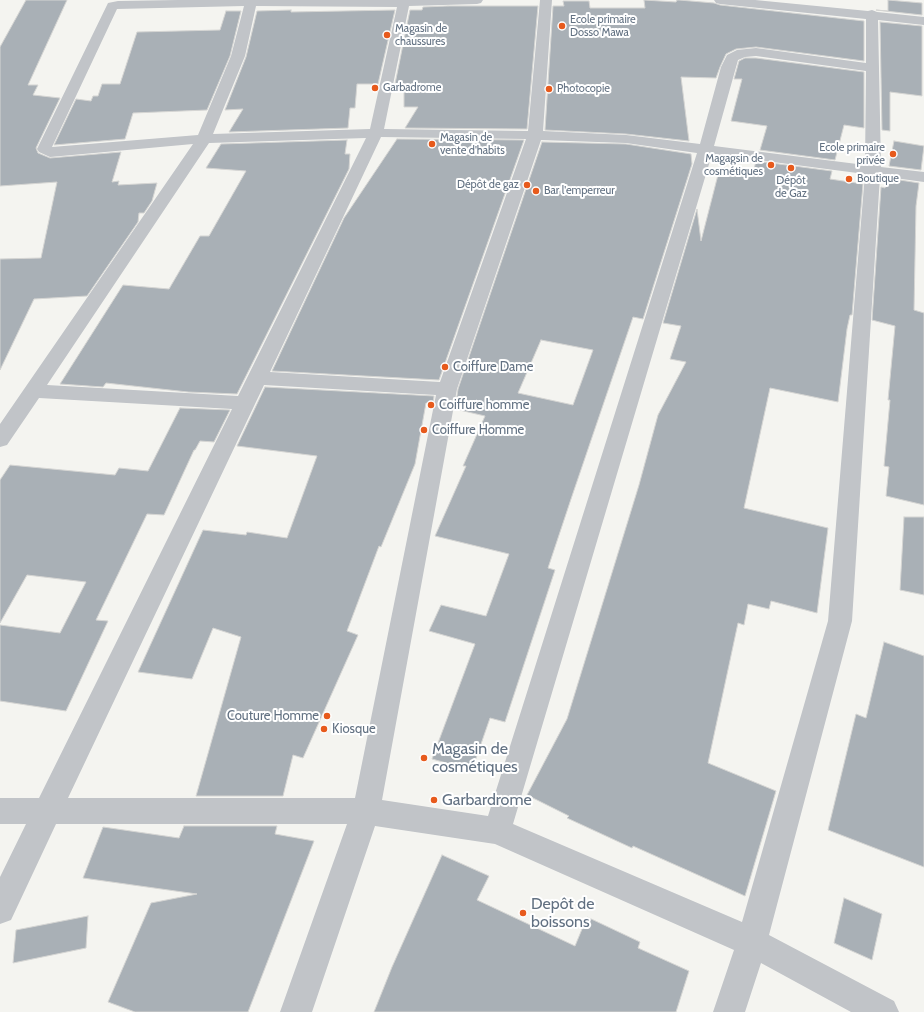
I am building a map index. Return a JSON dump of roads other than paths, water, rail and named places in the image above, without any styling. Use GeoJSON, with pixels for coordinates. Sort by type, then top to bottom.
{"type":"FeatureCollection","features":[{"type":"Feature","properties":{"kind":"street"},"geometry":{"type":"LineString","coordinates":[[477,0],[251,1],[112,6],[44,149],[50,152],[204,139],[376,132],[535,135],[626,139],[873,169],[924,177]]}},
{"type":"Feature","properties":{"kind":"street"},"geometry":{"type":"LineString","coordinates":[[296,1012],[366,811],[447,389],[535,135],[546,0]]}},
{"type":"Feature","properties":{"kind":"street"},"geometry":{"type":"LineString","coordinates":[[720,0],[872,14],[924,21]]}},
{"type":"Feature","properties":{"kind":"street"},"geometry":{"type":"LineString","coordinates":[[0,440],[204,139],[238,56],[251,1]]}},
{"type":"Feature","properties":{"kind":"street"},"geometry":{"type":"LineString","coordinates":[[0,909],[376,132],[403,1]]}},
{"type":"Feature","properties":{"kind":"street"},"geometry":{"type":"LineString","coordinates":[[729,1012],[752,942],[840,620],[873,169],[872,14]]}},
{"type":"Feature","properties":{"kind":"street"},"geometry":{"type":"LineString","coordinates":[[497,831],[706,149],[728,67],[732,58],[742,53],[756,52],[872,68]]}},
{"type":"Feature","properties":{"kind":"street"},"geometry":{"type":"LineString","coordinates":[[257,378],[447,389]]}},
{"type":"Feature","properties":{"kind":"street"},"geometry":{"type":"LineString","coordinates":[[33,390],[245,403]]}},
{"type":"Feature","properties":{"kind":"street"},"geometry":{"type":"LineString","coordinates":[[0,811],[366,811],[497,831],[752,942],[883,1012]]}},
{"type":"Feature","properties":{"kind":"place","name":"Ecole primaire Dosso Mawa"},"geometry":{"type":"Point","coordinates":[562,26]}},
{"type":"Feature","properties":{"kind":"place","name":"Magasin de chaussures"},"geometry":{"type":"Point","coordinates":[387,35]}},
{"type":"Feature","properties":{"kind":"place","name":"Garbadrome"},"geometry":{"type":"Point","coordinates":[375,88]}},
{"type":"Feature","properties":{"kind":"place","name":"Photocopie"},"geometry":{"type":"Point","coordinates":[549,89]}},
{"type":"Feature","properties":{"kind":"place","name":"Magasin de vente d'habits"},"geometry":{"type":"Point","coordinates":[432,144]}},
{"type":"Feature","properties":{"kind":"place","name":"Ecole primaire privée"},"geometry":{"type":"Point","coordinates":[893,154]}},
{"type":"Feature","properties":{"kind":"place","name":"Magagsin de cosmétiques"},"geometry":{"type":"Point","coordinates":[771,165]}},
{"type":"Feature","properties":{"kind":"place","name":"Dépôt de Gaz"},"geometry":{"type":"Point","coordinates":[791,168]}},
{"type":"Feature","properties":{"kind":"place","name":"Boutique"},"geometry":{"type":"Point","coordinates":[849,179]}},
{"type":"Feature","properties":{"kind":"place","name":"Dépôt de gaz"},"geometry":{"type":"Point","coordinates":[527,185]}},
{"type":"Feature","properties":{"kind":"place","name":"Bar l'emperreur"},"geometry":{"type":"Point","coordinates":[536,191]}},
{"type":"Feature","properties":{"kind":"place","name":"Coiffure Dame"},"geometry":{"type":"Point","coordinates":[445,367]}},
{"type":"Feature","properties":{"kind":"place","name":"Coiffure homme"},"geometry":{"type":"Point","coordinates":[431,405]}},
{"type":"Feature","properties":{"kind":"place","name":"Coiffure Homme"},"geometry":{"type":"Point","coordinates":[424,430]}},
{"type":"Feature","properties":{"kind":"place","name":"Couture Homme"},"geometry":{"type":"Point","coordinates":[327,716]}},
{"type":"Feature","properties":{"kind":"place","name":"Kiosque"},"geometry":{"type":"Point","coordinates":[324,729]}},
{"type":"Feature","properties":{"kind":"place","name":"Magasin de cosmétiques"},"geometry":{"type":"Point","coordinates":[424,758]}},
{"type":"Feature","properties":{"kind":"place","name":"Garbardrome"},"geometry":{"type":"Point","coordinates":[434,800]}},
{"type":"Feature","properties":{"kind":"place","name":"Depôt de boissons"},"geometry":{"type":"Point","coordinates":[523,913]}}]}
